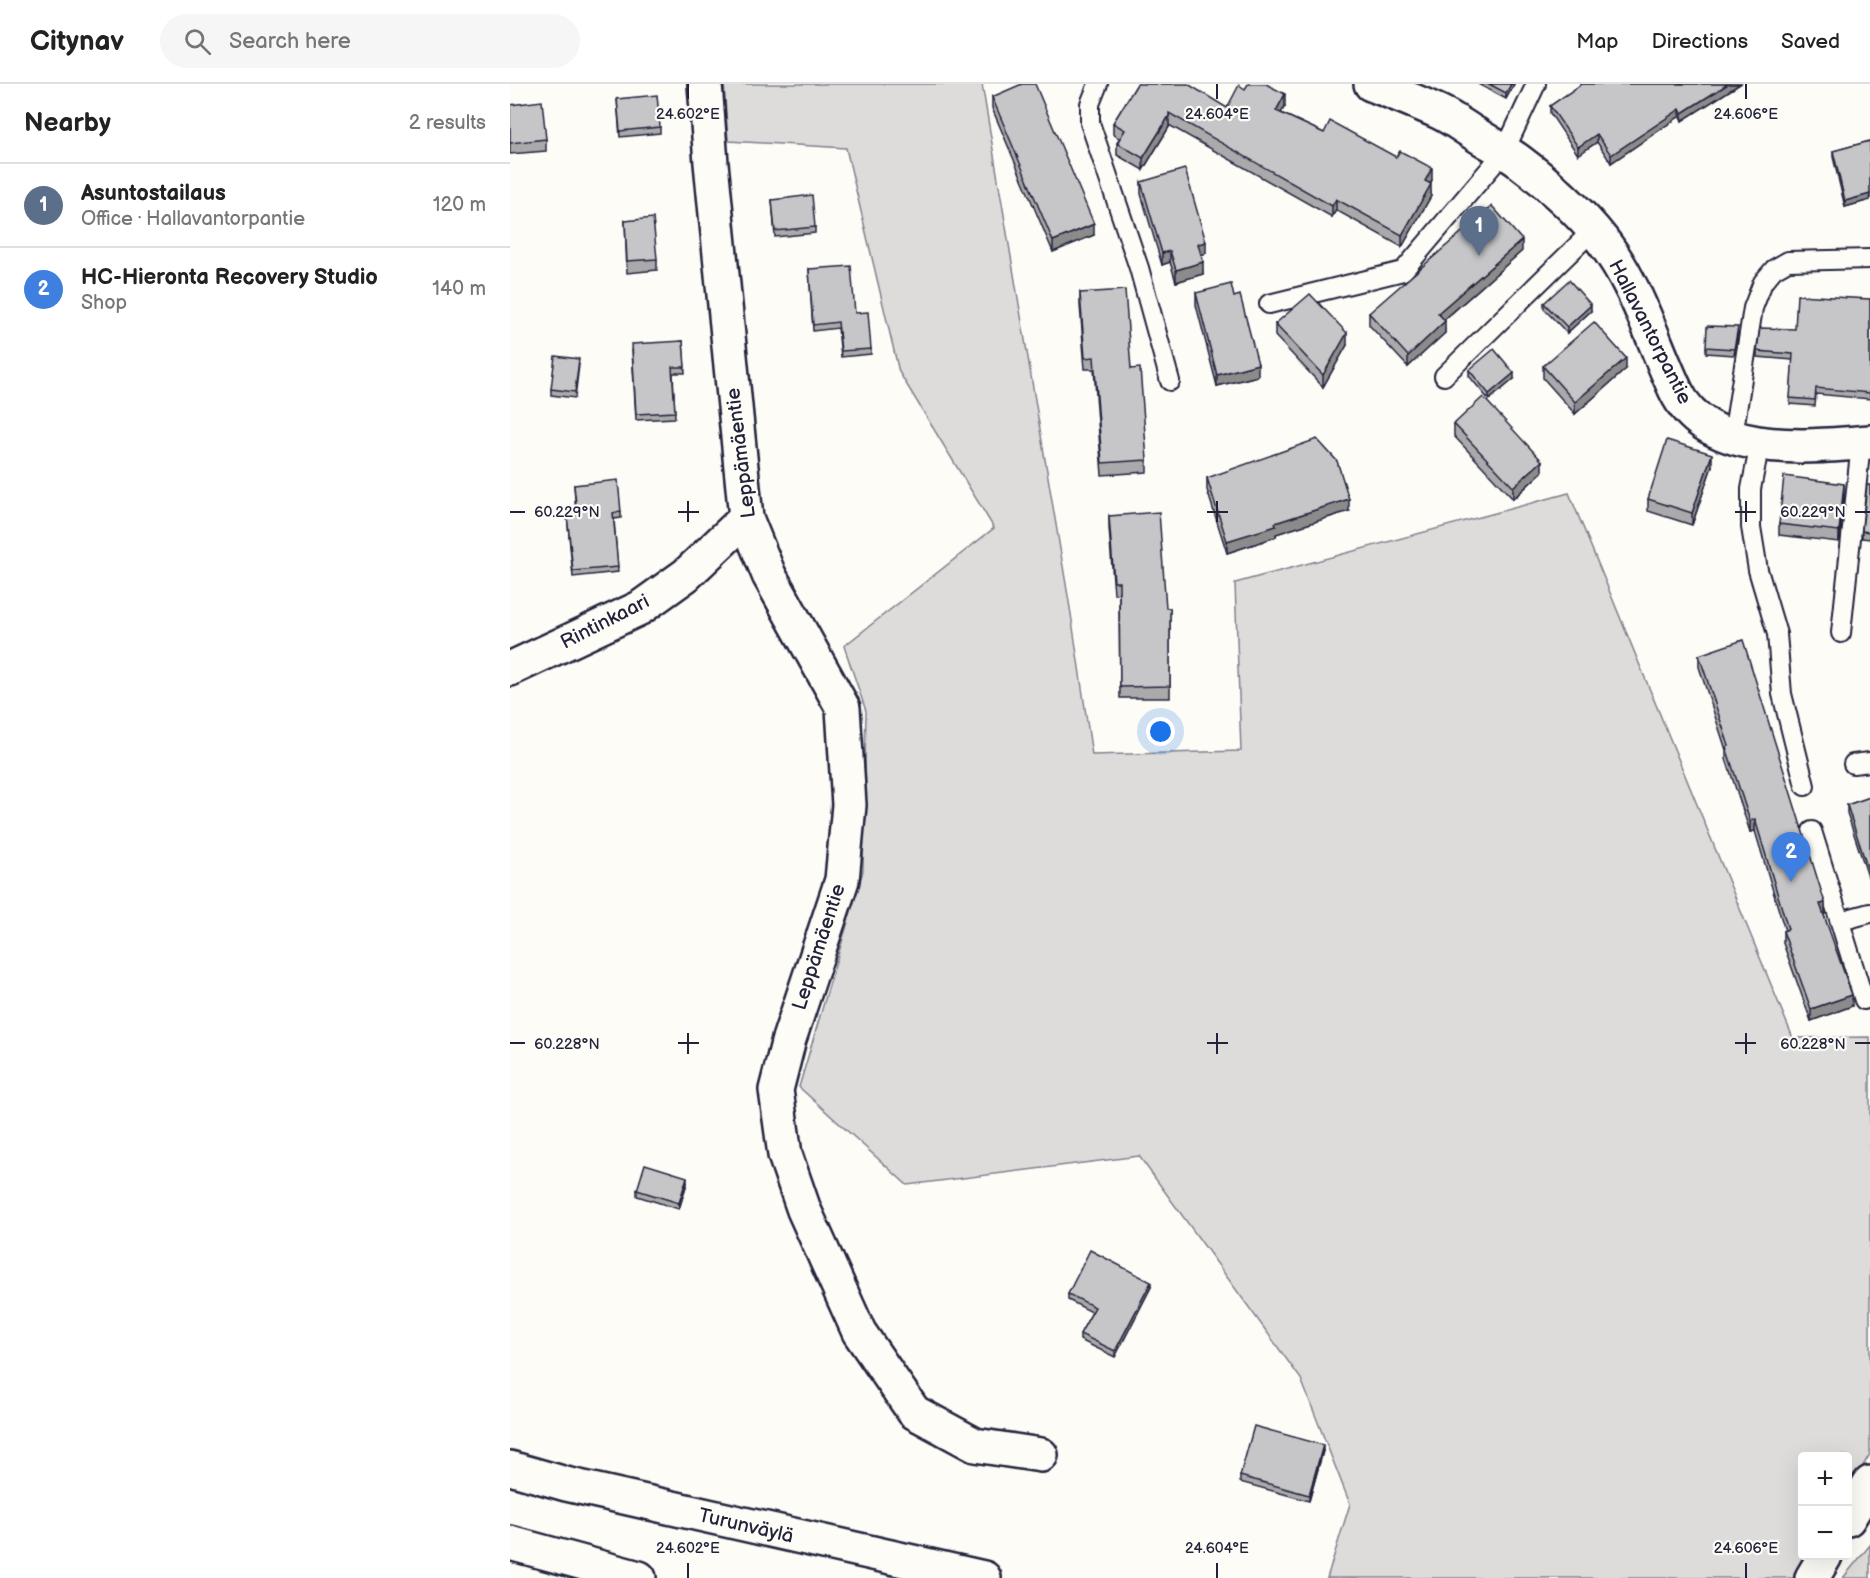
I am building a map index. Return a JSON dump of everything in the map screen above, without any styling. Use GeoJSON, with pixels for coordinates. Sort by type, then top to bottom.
{"type":"FeatureCollection","features":[{"type":"Feature","properties":{"kind":"main road","name":"Leppämäentie"},"geometry":{"type":"LineString","coordinates":[[705,84],[746,518],[769,574],[843,708],[849,805],[842,880],[789,1039],[776,1090],[785,1155],[804,1210],[859,1332],[914,1412],[975,1445],[1041,1455]]}},
{"type":"Feature","properties":{"kind":"main road","name":"Hallavantorpantie"},"geometry":{"type":"LineString","coordinates":[[1371,84],[1441,112],[1520,162],[1571,207],[1603,241],[1632,289],[1677,393],[1693,415],[1715,431],[1747,440],[1818,446],[1866,442]]}},
{"type":"Feature","properties":{"kind":"main road","name":"Rintinkaari"},"geometry":{"type":"LineString","coordinates":[[510,669],[640,608],[686,574],[746,518]]}},
{"type":"Feature","properties":{"kind":"main road","name":"Turunväylä"},"geometry":{"type":"LineString","coordinates":[[510,1468],[566,1484],[984,1578]]}},
{"type":"Feature","properties":{"kind":"main road"},"geometry":{"type":"LineString","coordinates":[[1852,1512],[1870,1483]]}},
{"type":"Feature","properties":{"kind":"main road"},"geometry":{"type":"LineString","coordinates":[[510,1543],[639,1578]]}},
{"type":"Feature","properties":{"kind":"main road"},"geometry":{"type":"LineString","coordinates":[[1812,1578],[1823,1560]]}},
{"type":"Feature","properties":{"kind":"lane"},"geometry":{"type":"LineString","coordinates":[[1098,84],[1090,104],[1090,123],[1139,268],[1170,381]]}},
{"type":"Feature","properties":{"kind":"lane"},"geometry":{"type":"LineString","coordinates":[[1269,304],[1403,271],[1504,152],[1536,84]]}},
{"type":"Feature","properties":{"kind":"lane"},"geometry":{"type":"LineString","coordinates":[[1444,376],[1593,230]]}},
{"type":"Feature","properties":{"kind":"lane"},"geometry":{"type":"LineString","coordinates":[[1805,786],[1782,694],[1777,634],[1758,570],[1751,527],[1747,440],[1753,308],[1763,282],[1774,269],[1788,261],[1870,259]]}},
{"type":"Feature","properties":{"kind":"lane"},"geometry":{"type":"LineString","coordinates":[[1841,633],[1866,442]]}},
{"type":"Feature","properties":{"kind":"lane"},"geometry":{"type":"LineString","coordinates":[[1812,831],[1864,1000]]}},
{"type":"Feature","properties":{"kind":"lane"},"geometry":{"type":"LineString","coordinates":[[1840,921],[1870,913]]}},
{"type":"Feature","properties":{"kind":"shaded area"},"geometry":{"type":"Polygon","coordinates":[[[724,84],[982,84],[1071,614],[1092,755],[1241,751],[1235,583],[1569,493],[1793,1038],[1870,1037],[1870,1454],[1852,1484],[1852,1452],[1798,1452],[1798,1560],[1805,1560],[1794,1578],[1327,1578],[1350,1504],[1301,1379],[1139,1156],[907,1185],[799,1087],[863,871],[866,711],[844,646],[994,528],[899,372],[846,148],[728,141],[724,84]]]}},
{"type":"Feature","properties":{"kind":"shaded area"},"geometry":{"type":"Polygon","coordinates":[[[1870,1545],[1870,1578],[1843,1578],[1870,1545]]]}},
{"type":"Feature","properties":{"kind":"building"},"geometry":{"type":"Polygon","coordinates":[[[1022,84],[1035,84],[1094,224],[1053,241],[992,97],[1022,84]]]}},
{"type":"Feature","properties":{"kind":"building"},"geometry":{"type":"Polygon","coordinates":[[[1137,84],[1188,84],[1227,108],[1239,85],[1245,89],[1248,84],[1266,84],[1285,94],[1276,111],[1324,133],[1330,121],[1396,157],[1400,151],[1432,168],[1425,181],[1431,184],[1402,235],[1336,199],[1332,206],[1169,113],[1143,158],[1117,143],[1125,130],[1113,123],[1137,84]]]}},
{"type":"Feature","properties":{"kind":"building"},"geometry":{"type":"Polygon","coordinates":[[[1489,84],[1511,84],[1506,93],[1489,84]]]}},
{"type":"Feature","properties":{"kind":"building"},"geometry":{"type":"Polygon","coordinates":[[[1582,84],[1728,84],[1682,113],[1680,109],[1611,155],[1597,134],[1578,147],[1550,106],[1582,84]]]}},
{"type":"Feature","properties":{"kind":"building"},"geometry":{"type":"Polygon","coordinates":[[[657,95],[660,127],[620,131],[617,99],[657,95]]]}},
{"type":"Feature","properties":{"kind":"building"},"geometry":{"type":"Polygon","coordinates":[[[542,101],[546,139],[510,143],[510,105],[542,101]]]}},
{"type":"Feature","properties":{"kind":"building"},"geometry":{"type":"Polygon","coordinates":[[[1870,141],[1870,194],[1845,201],[1833,151],[1870,141]]]}},
{"type":"Feature","properties":{"kind":"building"},"geometry":{"type":"Polygon","coordinates":[[[1185,169],[1206,242],[1198,244],[1203,262],[1176,270],[1170,251],[1162,253],[1141,182],[1185,169]]]}},
{"type":"Feature","properties":{"kind":"building"},"geometry":{"type":"Polygon","coordinates":[[[812,195],[815,227],[775,231],[772,200],[812,195]]]}},
{"type":"Feature","properties":{"kind":"building"},"geometry":{"type":"Polygon","coordinates":[[[1492,206],[1522,240],[1438,313],[1445,321],[1408,356],[1369,313],[1492,206]]]}},
{"type":"Feature","properties":{"kind":"building"},"geometry":{"type":"Polygon","coordinates":[[[653,218],[657,259],[627,261],[625,221],[653,218]]]}},
{"type":"Feature","properties":{"kind":"building"},"geometry":{"type":"Polygon","coordinates":[[[851,266],[855,313],[868,312],[871,349],[841,351],[838,322],[813,325],[809,269],[851,266]]]}},
{"type":"Feature","properties":{"kind":"building"},"geometry":{"type":"Polygon","coordinates":[[[1569,280],[1591,305],[1567,327],[1544,303],[1569,280]]]}},
{"type":"Feature","properties":{"kind":"building"},"geometry":{"type":"Polygon","coordinates":[[[1231,284],[1234,297],[1240,295],[1258,364],[1217,375],[1196,293],[1231,284]]]}},
{"type":"Feature","properties":{"kind":"building"},"geometry":{"type":"Polygon","coordinates":[[[1125,290],[1131,369],[1140,368],[1147,460],[1102,463],[1094,357],[1085,358],[1080,293],[1125,290]]]}},
{"type":"Feature","properties":{"kind":"building"},"geometry":{"type":"Polygon","coordinates":[[[1310,294],[1347,333],[1323,375],[1275,324],[1310,294]]]}},
{"type":"Feature","properties":{"kind":"building"},"geometry":{"type":"Polygon","coordinates":[[[1797,295],[1870,299],[1870,393],[1816,388],[1815,400],[1790,398],[1793,354],[1757,351],[1760,328],[1795,329],[1797,295]]]}},
{"type":"Feature","properties":{"kind":"building"},"geometry":{"type":"Polygon","coordinates":[[[1594,322],[1626,358],[1575,402],[1543,366],[1594,322]]]}},
{"type":"Feature","properties":{"kind":"building"},"geometry":{"type":"Polygon","coordinates":[[[1707,326],[1738,327],[1734,349],[1706,347],[1707,326]]]}},
{"type":"Feature","properties":{"kind":"building"},"geometry":{"type":"Polygon","coordinates":[[[683,341],[685,367],[672,367],[675,412],[636,414],[632,344],[683,341]]]}},
{"type":"Feature","properties":{"kind":"building"},"geometry":{"type":"Polygon","coordinates":[[[1494,349],[1514,373],[1489,394],[1469,370],[1494,349]]]}},
{"type":"Feature","properties":{"kind":"building"},"geometry":{"type":"Polygon","coordinates":[[[555,356],[579,359],[575,392],[551,389],[555,356]]]}},
{"type":"Feature","properties":{"kind":"building"},"geometry":{"type":"Polygon","coordinates":[[[1483,397],[1542,461],[1513,487],[1454,424],[1483,397]]]}},
{"type":"Feature","properties":{"kind":"building"},"geometry":{"type":"Polygon","coordinates":[[[1317,439],[1337,461],[1349,499],[1227,541],[1207,478],[1317,439]]]}},
{"type":"Feature","properties":{"kind":"building"},"geometry":{"type":"Polygon","coordinates":[[[1667,440],[1712,454],[1692,513],[1648,499],[1667,440]]]}},
{"type":"Feature","properties":{"kind":"building"},"geometry":{"type":"Polygon","coordinates":[[[1784,476],[1844,484],[1839,531],[1779,524],[1784,476]]]}},
{"type":"Feature","properties":{"kind":"building"},"geometry":{"type":"Polygon","coordinates":[[[618,480],[621,512],[613,513],[618,567],[573,571],[567,515],[577,514],[574,485],[618,480]]]}},
{"type":"Feature","properties":{"kind":"building"},"geometry":{"type":"Polygon","coordinates":[[[1867,485],[1870,485],[1870,532],[1862,531],[1867,485]]]}},
{"type":"Feature","properties":{"kind":"building"},"geometry":{"type":"Polygon","coordinates":[[[1159,512],[1166,608],[1170,608],[1170,686],[1120,687],[1119,582],[1114,582],[1109,516],[1159,512]]]}},
{"type":"Feature","properties":{"kind":"building"},"geometry":{"type":"Polygon","coordinates":[[[1743,640],[1825,903],[1820,904],[1852,995],[1811,1009],[1783,931],[1788,929],[1755,819],[1750,821],[1726,747],[1729,746],[1699,655],[1743,640]]]}},
{"type":"Feature","properties":{"kind":"building"},"geometry":{"type":"Polygon","coordinates":[[[1870,797],[1870,876],[1847,805],[1870,797]]]}},
{"type":"Feature","properties":{"kind":"building"},"geometry":{"type":"Polygon","coordinates":[[[645,1164],[687,1177],[679,1203],[637,1190],[645,1164]]]}},
{"type":"Feature","properties":{"kind":"building"},"geometry":{"type":"Polygon","coordinates":[[[1090,1250],[1151,1282],[1115,1351],[1080,1334],[1095,1307],[1068,1294],[1090,1250]]]}},
{"type":"Feature","properties":{"kind":"building"},"geometry":{"type":"Polygon","coordinates":[[[1254,1426],[1323,1445],[1309,1495],[1240,1476],[1254,1426]]]}},
{"type":"Feature","properties":{"kind":"place","name":"Asuntostailaus"},"geometry":{"type":"Point","coordinates":[1479,256]}},
{"type":"Feature","properties":{"kind":"place","name":"HC-Hieronta Recovery Studio"},"geometry":{"type":"Point","coordinates":[1791,882]}}]}
